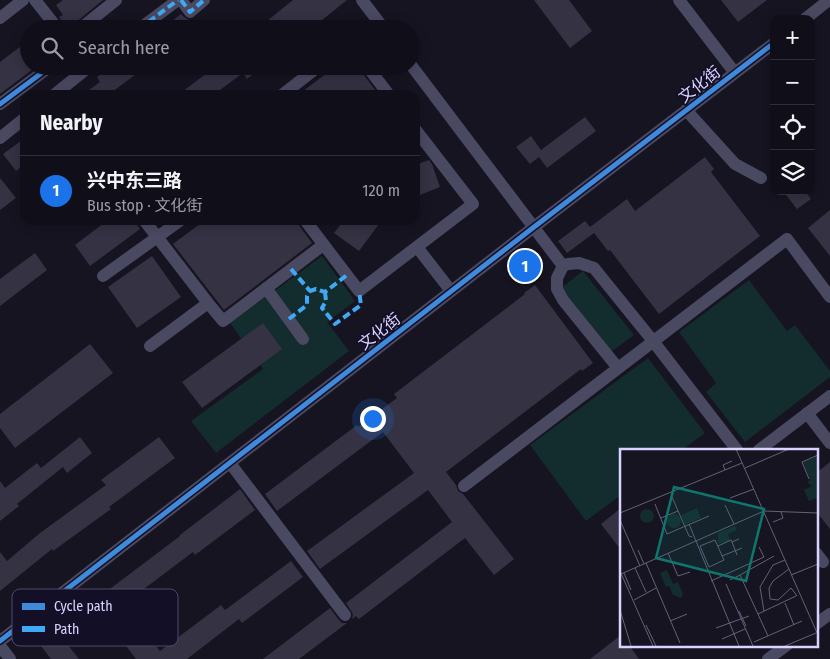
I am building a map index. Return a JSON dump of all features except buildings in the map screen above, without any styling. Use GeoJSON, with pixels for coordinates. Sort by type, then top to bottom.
{"type":"FeatureCollection","features":[{"type":"Feature","properties":{"kind":"street"},"geometry":{"type":"LineString","coordinates":[[0,18],[23,0]]}},
{"type":"Feature","properties":{"kind":"street"},"geometry":{"type":"LineString","coordinates":[[35,0],[51,20]]}},
{"type":"Feature","properties":{"kind":"street"},"geometry":{"type":"LineString","coordinates":[[91,20],[116,0]]}},
{"type":"Feature","properties":{"kind":"street"},"geometry":{"type":"LineString","coordinates":[[151,20],[179,0],[190,12],[204,0]]}},
{"type":"Feature","properties":{"kind":"street"},"geometry":{"type":"LineString","coordinates":[[362,0],[377,20]]}},
{"type":"Feature","properties":{"kind":"street"},"geometry":{"type":"LineString","coordinates":[[679,0],[735,73]]}},
{"type":"Feature","properties":{"kind":"street"},"geometry":{"type":"LineString","coordinates":[[810,15],[829,0]]}},
{"type":"Feature","properties":{"kind":"street","name":"文化街"},"geometry":{"type":"LineString","coordinates":[[67,589],[450,291],[770,46]]}},
{"type":"Feature","properties":{"kind":"street"},"geometry":{"type":"LineString","coordinates":[[0,104],[40,75]]}},
{"type":"Feature","properties":{"kind":"street"},"geometry":{"type":"LineString","coordinates":[[60,90],[79,75]]}},
{"type":"Feature","properties":{"kind":"street"},"geometry":{"type":"LineString","coordinates":[[288,90],[308,75]]}},
{"type":"Feature","properties":{"kind":"street"},"geometry":{"type":"LineString","coordinates":[[374,75],[385,90]]}},
{"type":"Feature","properties":{"kind":"street"},"geometry":{"type":"LineString","coordinates":[[419,75],[563,266]]}},
{"type":"Feature","properties":{"kind":"street"},"geometry":{"type":"LineString","coordinates":[[686,110],[735,164],[761,178]]}},
{"type":"Feature","properties":{"kind":"street"},"geometry":{"type":"LineString","coordinates":[[0,138],[20,122]]}},
{"type":"Feature","properties":{"kind":"street"},"geometry":{"type":"LineString","coordinates":[[308,225],[359,292],[473,204],[420,135]]}},
{"type":"Feature","properties":{"kind":"street"},"geometry":{"type":"LineString","coordinates":[[148,225],[223,321],[324,244]]}},
{"type":"Feature","properties":{"kind":"street"},"geometry":{"type":"LineString","coordinates":[[103,276],[174,225]]}},
{"type":"Feature","properties":{"kind":"street"},"geometry":{"type":"LineString","coordinates":[[464,486],[786,239],[830,297]]}},
{"type":"Feature","properties":{"kind":"street"},"geometry":{"type":"LineString","coordinates":[[417,248],[450,291]]}},
{"type":"Feature","properties":{"kind":"street"},"geometry":{"type":"LineString","coordinates":[[618,368],[563,300],[557,289],[557,278],[563,266],[579,263],[594,268],[736,449]]}},
{"type":"Feature","properties":{"kind":"street"},"geometry":{"type":"LineString","coordinates":[[266,288],[303,339]]}},
{"type":"Feature","properties":{"kind":"street"},"geometry":{"type":"LineString","coordinates":[[150,346],[208,303]]}},
{"type":"Feature","properties":{"kind":"street"},"geometry":{"type":"LineString","coordinates":[[760,449],[830,396]]}},
{"type":"Feature","properties":{"kind":"street"},"geometry":{"type":"LineString","coordinates":[[807,413],[830,443]]}},
{"type":"Feature","properties":{"kind":"street"},"geometry":{"type":"LineString","coordinates":[[230,463],[346,615]]}},
{"type":"Feature","properties":{"kind":"street"},"geometry":{"type":"LineString","coordinates":[[818,623],[830,614]]}},
{"type":"Feature","properties":{"kind":"street","name":"文化街"},"geometry":{"type":"LineString","coordinates":[[0,641],[12,632]]}},
{"type":"Feature","properties":{"kind":"street"},"geometry":{"type":"LineString","coordinates":[[0,646],[10,659]]}},
{"type":"Feature","properties":{"kind":"street"},"geometry":{"type":"LineString","coordinates":[[768,659],[786,646]]}},
{"type":"Feature","properties":{"kind":"green space"},"geometry":{"type":"Polygon","coordinates":[[[322,256],[355,301],[327,322],[349,351],[216,453],[191,421],[263,369],[225,316],[273,292],[322,256]]]}},
{"type":"Feature","properties":{"kind":"green space"},"geometry":{"type":"Polygon","coordinates":[[[583,271],[634,335],[611,352],[561,288],[583,271]]]}},
{"type":"Feature","properties":{"kind":"green space"},"geometry":{"type":"Polygon","coordinates":[[[749,280],[787,331],[795,325],[830,371],[830,377],[745,442],[706,392],[716,383],[679,332],[749,280]]]}},
{"type":"Feature","properties":{"kind":"green space"},"geometry":{"type":"Polygon","coordinates":[[[648,358],[705,433],[683,449],[620,449],[620,496],[586,521],[530,445],[648,358]]]}},
{"type":"Feature","properties":{"kind":"marked path"},"geometry":{"type":"LineString","coordinates":[[151,20],[178,0]]}},
{"type":"Feature","properties":{"kind":"marked path"},"geometry":{"type":"LineString","coordinates":[[181,0],[190,12],[204,0]]}},
{"type":"Feature","properties":{"kind":"marked path"},"geometry":{"type":"LineString","coordinates":[[291,269],[310,291]]}},
{"type":"Feature","properties":{"kind":"marked path"},"geometry":{"type":"LineString","coordinates":[[289,319],[307,305],[307,296],[310,291],[316,289],[325,292],[347,275]]}},
{"type":"Feature","properties":{"kind":"marked path"},"geometry":{"type":"LineString","coordinates":[[325,292],[326,301],[322,308],[335,324],[361,305],[359,291]]}},
{"type":"Feature","properties":{"kind":"cycle path"},"geometry":{"type":"LineString","coordinates":[[67,589],[770,46]]}},
{"type":"Feature","properties":{"kind":"cycle path"},"geometry":{"type":"LineString","coordinates":[[0,104],[39,75]]}},
{"type":"Feature","properties":{"kind":"cycle path"},"geometry":{"type":"LineString","coordinates":[[0,641],[12,632]]}},
{"type":"Feature","properties":{"kind":"place","name":"兴中东三路"},"geometry":{"type":"Point","coordinates":[525,266]}}]}
